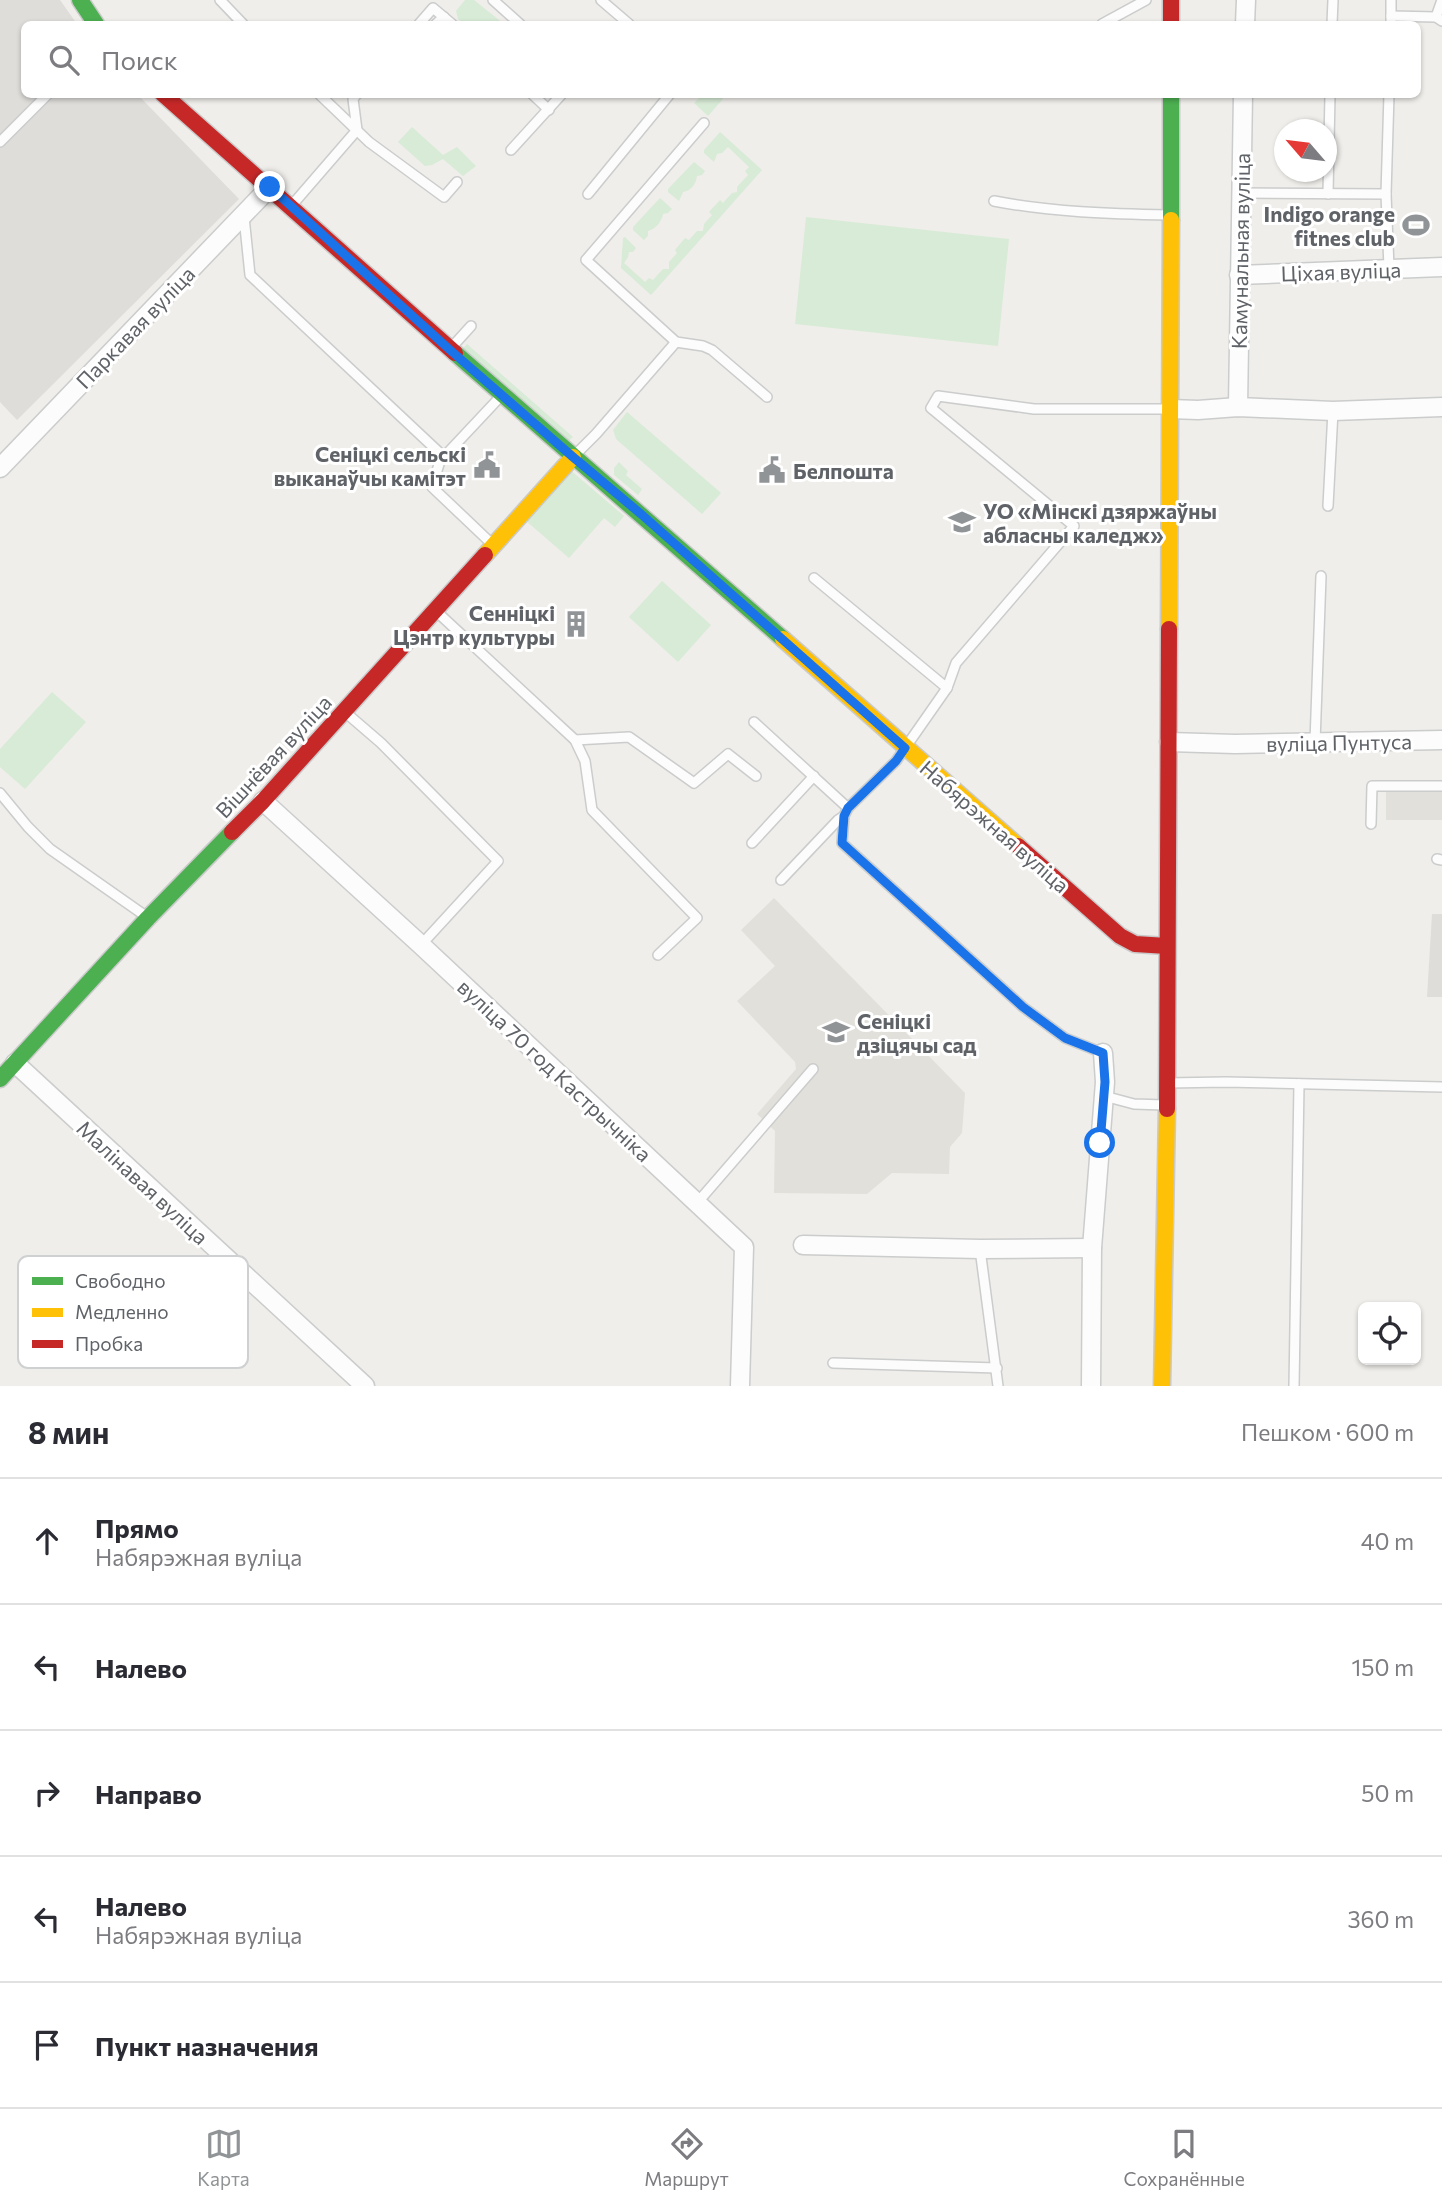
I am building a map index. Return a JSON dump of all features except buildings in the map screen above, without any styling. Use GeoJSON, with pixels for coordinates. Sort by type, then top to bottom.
{"type":"FeatureCollection","features":[{"type":"Feature","properties":{"kind":"street"},"geometry":{"type":"LineString","coordinates":[[80,0],[94,21]]}},
{"type":"Feature","properties":{"kind":"street"},"geometry":{"type":"LineString","coordinates":[[1171,0],[1171,21]]}},
{"type":"Feature","properties":{"kind":"street"},"geometry":{"type":"LineString","coordinates":[[1245,21],[1246,0]]}},
{"type":"Feature","properties":{"kind":"street","name":"Набярэжная вуліца"},"geometry":{"type":"LineString","coordinates":[[168,98],[450,350],[641,514],[1111,928],[1135,944],[1167,946]]}},
{"type":"Feature","properties":{"kind":"street"},"geometry":{"type":"LineString","coordinates":[[1162,1386],[1167,1105],[1171,98]]}},
{"type":"Feature","properties":{"kind":"street","name":"Камунальная вуліца"},"geometry":{"type":"LineString","coordinates":[[1238,407],[1243,98]]}},
{"type":"Feature","properties":{"kind":"street","name":"Паркавая вуліца"},"geometry":{"type":"LineString","coordinates":[[0,468],[270,187]]}},
{"type":"Feature","properties":{"kind":"street","name":"Ціхая вуліца"},"geometry":{"type":"LineString","coordinates":[[1239,275],[1442,267]]}},
{"type":"Feature","properties":{"kind":"street"},"geometry":{"type":"LineString","coordinates":[[1170,410],[1238,407],[1333,411],[1442,407]]}},
{"type":"Feature","properties":{"kind":"street","name":"Вішнёвая вуліца"},"geometry":{"type":"LineString","coordinates":[[0,1079],[148,918],[263,801],[573,457]]}},
{"type":"Feature","properties":{"kind":"street","name":"вуліца Пунтуса"},"geometry":{"type":"LineString","coordinates":[[1169,742],[1235,744],[1442,740]]}},
{"type":"Feature","properties":{"kind":"street","name":"вуліца 70 год Кастрычніка"},"geometry":{"type":"LineString","coordinates":[[263,801],[744,1247],[740,1386]]}},
{"type":"Feature","properties":{"kind":"street"},"geometry":{"type":"LineString","coordinates":[[1091,1386],[1092,1248],[1104,1096],[1103,1053]]}},
{"type":"Feature","properties":{"kind":"street","name":"Малінавая вуліца"},"geometry":{"type":"LineString","coordinates":[[15,1063],[224,1256]]}},
{"type":"Feature","properties":{"kind":"street"},"geometry":{"type":"LineString","coordinates":[[803,1245],[980,1249],[1092,1248]]}},
{"type":"Feature","properties":{"kind":"street","name":"Малінавая вуліца"},"geometry":{"type":"LineString","coordinates":[[248,1278],[365,1386]]}},
{"type":"Feature","properties":{"kind":"lane"},"geometry":{"type":"LineString","coordinates":[[220,0],[240,21]]}},
{"type":"Feature","properties":{"kind":"lane"},"geometry":{"type":"LineString","coordinates":[[493,0],[517,21]]}},
{"type":"Feature","properties":{"kind":"lane"},"geometry":{"type":"LineString","coordinates":[[601,0],[626,21]]}},
{"type":"Feature","properties":{"kind":"lane"},"geometry":{"type":"LineString","coordinates":[[1108,21],[1146,0]]}},
{"type":"Feature","properties":{"kind":"lane"},"geometry":{"type":"LineString","coordinates":[[1332,21],[1333,0]]}},
{"type":"Feature","properties":{"kind":"lane"},"geometry":{"type":"LineString","coordinates":[[1391,0],[1391,20],[1439,19],[1442,0]]}},
{"type":"Feature","properties":{"kind":"lane"},"geometry":{"type":"LineString","coordinates":[[422,21],[437,4],[449,21]]}},
{"type":"Feature","properties":{"kind":"lane"},"geometry":{"type":"LineString","coordinates":[[439,21],[444,17]]}},
{"type":"Feature","properties":{"kind":"lane"},"geometry":{"type":"LineString","coordinates":[[0,142],[44,98]]}},
{"type":"Feature","properties":{"kind":"lane"},"geometry":{"type":"LineString","coordinates":[[323,98],[369,142],[444,197],[457,182]]}},
{"type":"Feature","properties":{"kind":"lane"},"geometry":{"type":"LineString","coordinates":[[291,206],[357,130],[354,98]]}},
{"type":"Feature","properties":{"kind":"lane"},"geometry":{"type":"LineString","coordinates":[[536,98],[549,110]]}},
{"type":"Feature","properties":{"kind":"lane"},"geometry":{"type":"LineString","coordinates":[[511,150],[559,98]]}},
{"type":"Feature","properties":{"kind":"lane"},"geometry":{"type":"LineString","coordinates":[[588,194],[667,98]]}},
{"type":"Feature","properties":{"kind":"lane"},"geometry":{"type":"LineString","coordinates":[[1328,194],[1330,98]]}},
{"type":"Feature","properties":{"kind":"lane"},"geometry":{"type":"LineString","coordinates":[[1389,98],[1386,194],[1389,268]]}},
{"type":"Feature","properties":{"kind":"lane"},"geometry":{"type":"LineString","coordinates":[[704,122],[586,260],[676,342],[703,346],[712,351],[767,397]]}},
{"type":"Feature","properties":{"kind":"lane"},"geometry":{"type":"LineString","coordinates":[[1240,193],[1386,194]]}},
{"type":"Feature","properties":{"kind":"lane"},"geometry":{"type":"LineString","coordinates":[[994,201],[1021,206],[1170,215]]}},
{"type":"Feature","properties":{"kind":"lane"},"geometry":{"type":"LineString","coordinates":[[244,215],[250,275],[444,457]]}},
{"type":"Feature","properties":{"kind":"lane"},"geometry":{"type":"LineString","coordinates":[[450,350],[471,326]]}},
{"type":"Feature","properties":{"kind":"lane"},"geometry":{"type":"LineString","coordinates":[[573,457],[676,342]]}},
{"type":"Feature","properties":{"kind":"lane"},"geometry":{"type":"LineString","coordinates":[[494,545],[432,487],[440,461],[502,395]]}},
{"type":"Feature","properties":{"kind":"lane"},"geometry":{"type":"LineString","coordinates":[[781,880],[896,761],[947,688],[956,663],[1073,526],[931,408],[938,396],[1034,409],[1170,410]]}},
{"type":"Feature","properties":{"kind":"lane"},"geometry":{"type":"LineString","coordinates":[[1328,506],[1333,411]]}},
{"type":"Feature","properties":{"kind":"lane"},"geometry":{"type":"LineString","coordinates":[[1315,742],[1321,576]]}},
{"type":"Feature","properties":{"kind":"lane"},"geometry":{"type":"LineString","coordinates":[[814,579],[947,688]]}},
{"type":"Feature","properties":{"kind":"lane"},"geometry":{"type":"LineString","coordinates":[[435,610],[575,740],[585,761],[592,810],[697,918],[658,955]]}},
{"type":"Feature","properties":{"kind":"lane"},"geometry":{"type":"LineString","coordinates":[[344,711],[381,743],[498,861],[421,946]]}},
{"type":"Feature","properties":{"kind":"lane"},"geometry":{"type":"LineString","coordinates":[[754,722],[814,776],[846,812],[842,843],[1023,1007],[1065,1038],[1103,1053]]}},
{"type":"Feature","properties":{"kind":"lane"},"geometry":{"type":"LineString","coordinates":[[575,740],[629,737],[694,783],[727,754],[756,776]]}},
{"type":"Feature","properties":{"kind":"lane"},"geometry":{"type":"LineString","coordinates":[[752,843],[814,776]]}},
{"type":"Feature","properties":{"kind":"lane"},"geometry":{"type":"LineString","coordinates":[[1371,824],[1372,786],[1442,786]]}},
{"type":"Feature","properties":{"kind":"lane"},"geometry":{"type":"LineString","coordinates":[[0,793],[27,827],[50,849],[148,918]]}},
{"type":"Feature","properties":{"kind":"lane"},"geometry":{"type":"LineString","coordinates":[[696,1203],[813,1069]]}},
{"type":"Feature","properties":{"kind":"lane"},"geometry":{"type":"LineString","coordinates":[[1166,1083],[1442,1087]]}},
{"type":"Feature","properties":{"kind":"lane"},"geometry":{"type":"LineString","coordinates":[[1294,1386],[1299,1084]]}},
{"type":"Feature","properties":{"kind":"lane"},"geometry":{"type":"LineString","coordinates":[[1104,1096],[1135,1104],[1167,1105]]}},
{"type":"Feature","properties":{"kind":"lane"},"geometry":{"type":"LineString","coordinates":[[980,1249],[998,1386]]}},
{"type":"Feature","properties":{"kind":"lane"},"geometry":{"type":"LineString","coordinates":[[833,1363],[997,1368]]}},
{"type":"Feature","properties":{"kind":"shaded area"},"geometry":{"type":"Polygon","coordinates":[[[0,0],[60,0],[75,21],[21,21],[21,98],[141,98],[239,199],[17,420],[0,402],[0,0]]]}},
{"type":"Feature","properties":{"kind":"shaded area"},"geometry":{"type":"Polygon","coordinates":[[[1386,792],[1442,792],[1442,820],[1386,820],[1386,792]]]}},
{"type":"Feature","properties":{"kind":"shaded area","name":"Сеніцкі дзіцячы сад"},"geometry":{"type":"Polygon","coordinates":[[[774,898],[965,1093],[962,1133],[950,1147],[949,1174],[892,1173],[867,1194],[774,1193],[775,1131],[757,1114],[796,1069],[795,1062],[737,1001],[775,966],[741,930],[774,898]]]}},
{"type":"Feature","properties":{"kind":"shaded area"},"geometry":{"type":"Polygon","coordinates":[[[1432,914],[1442,914],[1442,997],[1427,997],[1432,914]]]}},
{"type":"Feature","properties":{"kind":"green space"},"geometry":{"type":"Polygon","coordinates":[[[465,0],[474,0],[500,21],[461,21],[456,11],[465,0]]]}},
{"type":"Feature","properties":{"kind":"green space"},"geometry":{"type":"Polygon","coordinates":[[[699,98],[723,99],[708,116],[694,103],[699,98]]]}},
{"type":"Feature","properties":{"kind":"green space"},"geometry":{"type":"Polygon","coordinates":[[[412,127],[443,155],[457,147],[476,166],[463,176],[443,159],[425,166],[398,142],[412,127]]]}},
{"type":"Feature","properties":{"kind":"green space"},"geometry":{"type":"Polygon","coordinates":[[[720,132],[762,170],[651,295],[621,268],[623,238],[636,248],[629,252],[624,263],[645,282],[649,278],[653,280],[663,269],[669,269],[669,262],[677,253],[675,250],[685,238],[689,240],[697,231],[703,231],[704,224],[712,215],[709,212],[720,200],[723,203],[732,193],[737,192],[737,187],[748,175],[745,171],[749,167],[728,147],[717,154],[714,162],[704,153],[720,132]]]}},
{"type":"Feature","properties":{"kind":"green space"},"geometry":{"type":"Polygon","coordinates":[[[694,162],[705,171],[697,176],[691,189],[683,192],[679,201],[668,189],[694,162]]]}},
{"type":"Feature","properties":{"kind":"green space"},"geometry":{"type":"Polygon","coordinates":[[[660,198],[672,209],[663,214],[660,222],[648,231],[644,240],[633,227],[660,198]]]}},
{"type":"Feature","properties":{"kind":"green space"},"geometry":{"type":"Polygon","coordinates":[[[806,217],[1009,239],[998,346],[795,324],[806,217]]]}},
{"type":"Feature","properties":{"kind":"green space"},"geometry":{"type":"Polygon","coordinates":[[[467,344],[573,437],[566,444],[460,352],[467,344]]]}},
{"type":"Feature","properties":{"kind":"green space"},"geometry":{"type":"Polygon","coordinates":[[[627,412],[721,493],[702,514],[616,439],[613,430],[627,412]]]}},
{"type":"Feature","properties":{"kind":"green space"},"geometry":{"type":"Polygon","coordinates":[[[619,462],[628,471],[626,475],[642,489],[638,495],[614,475],[614,468],[619,462]]]}},
{"type":"Feature","properties":{"kind":"green space"},"geometry":{"type":"Polygon","coordinates":[[[569,469],[624,516],[615,527],[604,518],[569,558],[525,520],[569,469]]]}},
{"type":"Feature","properties":{"kind":"green space"},"geometry":{"type":"Polygon","coordinates":[[[662,581],[711,625],[678,662],[629,617],[662,581]]]}},
{"type":"Feature","properties":{"kind":"green space"},"geometry":{"type":"Polygon","coordinates":[[[52,692],[86,722],[25,789],[0,767],[0,749],[52,692]]]}},
{"type":"Feature","properties":{"kind":"traffic: fast"},"geometry":{"type":"LineString","coordinates":[[80,0],[94,21]]}},
{"type":"Feature","properties":{"kind":"traffic: fast"},"geometry":{"type":"LineString","coordinates":[[1171,98],[1171,220]]}},
{"type":"Feature","properties":{"kind":"traffic: fast"},"geometry":{"type":"LineString","coordinates":[[455,353],[783,639]]}},
{"type":"Feature","properties":{"kind":"traffic: fast"},"geometry":{"type":"LineString","coordinates":[[0,1079],[148,918],[232,832]]}},
{"type":"Feature","properties":{"kind":"traffic: slow"},"geometry":{"type":"LineString","coordinates":[[1169,629],[1171,220]]}},
{"type":"Feature","properties":{"kind":"traffic: slow"},"geometry":{"type":"LineString","coordinates":[[485,555],[573,457]]}},
{"type":"Feature","properties":{"kind":"traffic: slow"},"geometry":{"type":"LineString","coordinates":[[783,639],[1018,846]]}},
{"type":"Feature","properties":{"kind":"traffic: slow"},"geometry":{"type":"LineString","coordinates":[[1162,1386],[1167,1109]]}},
{"type":"Feature","properties":{"kind":"traffic: jam"},"geometry":{"type":"LineString","coordinates":[[1171,0],[1171,21]]}},
{"type":"Feature","properties":{"kind":"traffic: jam"},"geometry":{"type":"LineString","coordinates":[[168,98],[455,353]]}},
{"type":"Feature","properties":{"kind":"traffic: jam"},"geometry":{"type":"LineString","coordinates":[[232,832],[485,555]]}},
{"type":"Feature","properties":{"kind":"traffic: jam"},"geometry":{"type":"LineString","coordinates":[[1167,1109],[1169,629]]}},
{"type":"Feature","properties":{"kind":"traffic: jam"},"geometry":{"type":"LineString","coordinates":[[1018,846],[1120,936],[1135,944],[1167,946]]}},
{"type":"Feature","properties":{"kind":"place","name":"Indigo orange fitnes club"},"geometry":{"type":"Point","coordinates":[1416,225]}},
{"type":"Feature","properties":{"kind":"place","name":"Сеніцкі сельскі выканаўчы камітэт"},"geometry":{"type":"Point","coordinates":[487,465]}},
{"type":"Feature","properties":{"kind":"place","name":"Белпошта"},"geometry":{"type":"Point","coordinates":[772,470]}},
{"type":"Feature","properties":{"kind":"place","name":"УО «Мінскі дзяржаўны абласны каледж»"},"geometry":{"type":"Point","coordinates":[962,522]}},
{"type":"Feature","properties":{"kind":"place","name":"Сенніцкі Цэнтр культуры"},"geometry":{"type":"Point","coordinates":[576,624]}},
{"type":"Feature","properties":{"kind":"place","name":"Сеніцкі дзіцячы сад"},"geometry":{"type":"Point","coordinates":[836,1032]}},
{"type":"Feature","properties":{"kind":"route"},"geometry":{"type":"LineString","coordinates":[[270,187],[450,350],[752,611],[905,748],[896,761],[848,808],[844,816],[842,843],[1023,1007],[1065,1038],[1103,1053],[1105,1082],[1100,1143]]}}]}
